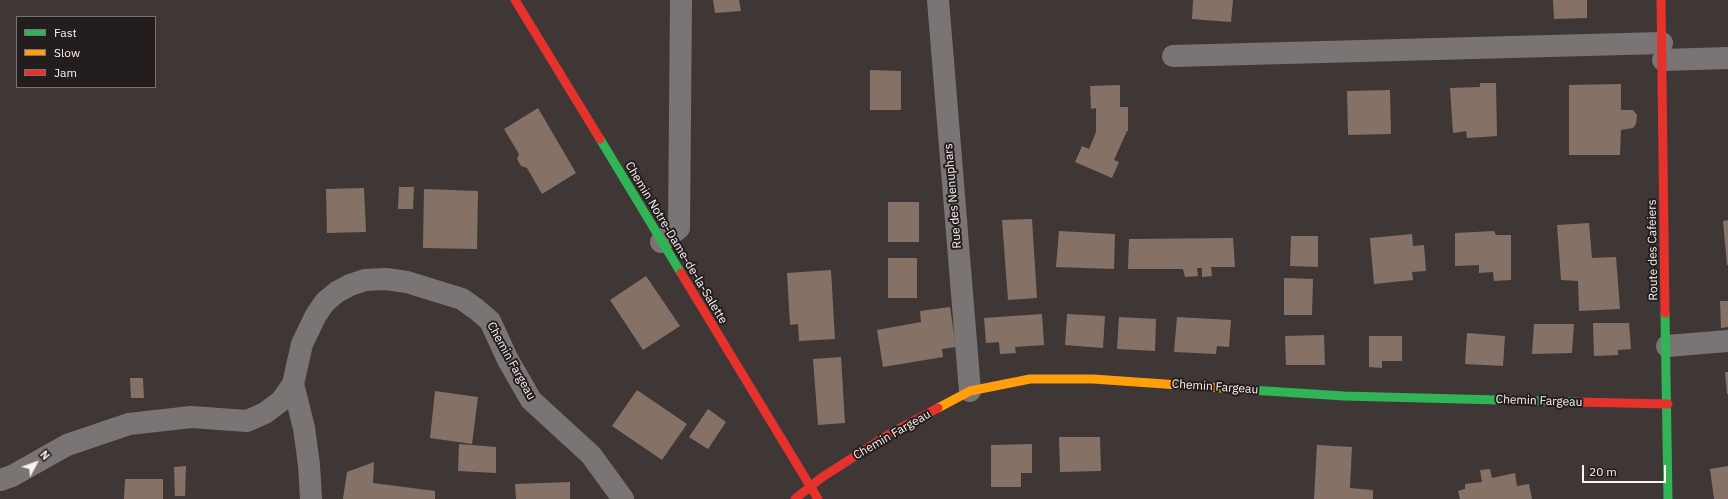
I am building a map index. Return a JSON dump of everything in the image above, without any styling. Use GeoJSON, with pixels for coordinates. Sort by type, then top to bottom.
{"type":"FeatureCollection","features":[{"type":"Feature","properties":{"kind":"street","name":"Chemin Notre-Dame-de-la-Salette"},"geometry":{"type":"LineString","coordinates":[[515,0],[818,499]]}},
{"type":"Feature","properties":{"kind":"street"},"geometry":{"type":"LineString","coordinates":[[661,242],[679,228],[681,0]]}},
{"type":"Feature","properties":{"kind":"street","name":"Rue des Nenuphars"},"geometry":{"type":"LineString","coordinates":[[938,0],[970,391]]}},
{"type":"Feature","properties":{"kind":"street","name":"Route des Cafeiers"},"geometry":{"type":"LineString","coordinates":[[1661,0],[1668,404],[1668,499]]}},
{"type":"Feature","properties":{"kind":"street"},"geometry":{"type":"LineString","coordinates":[[1173,56],[1662,51],[1728,58]]}},
{"type":"Feature","properties":{"kind":"street","name":"Chemin Fargeau"},"geometry":{"type":"LineString","coordinates":[[0,480],[12,476],[66,445],[129,424],[191,417],[247,421],[265,413],[281,401],[293,384],[302,344],[316,315],[329,299],[337,292],[350,285],[365,280],[386,279],[407,282],[462,299],[490,321],[508,360],[531,400],[592,455],[623,499]]}},
{"type":"Feature","properties":{"kind":"street"},"geometry":{"type":"LineString","coordinates":[[1667,346],[1728,341]]}},
{"type":"Feature","properties":{"kind":"street","name":"Chemin Fargeau"},"geometry":{"type":"LineString","coordinates":[[795,499],[811,488],[821,478],[891,433],[970,391],[1030,379],[1093,379],[1344,396],[1668,404]]}},
{"type":"Feature","properties":{"kind":"street"},"geometry":{"type":"LineString","coordinates":[[293,384],[304,428],[309,465],[311,499]]}},
{"type":"Feature","properties":{"kind":"building"},"geometry":{"type":"Polygon","coordinates":[[[713,0],[739,0],[741,11],[715,13],[713,0]]]}},
{"type":"Feature","properties":{"kind":"building"},"geometry":{"type":"Polygon","coordinates":[[[1193,0],[1233,0],[1231,22],[1192,19],[1193,0]]]}},
{"type":"Feature","properties":{"kind":"building"},"geometry":{"type":"Polygon","coordinates":[[[1553,0],[1587,0],[1587,18],[1554,19],[1553,0]]]}},
{"type":"Feature","properties":{"kind":"building"},"geometry":{"type":"Polygon","coordinates":[[[870,70],[901,71],[901,110],[870,110],[870,70]]]}},
{"type":"Feature","properties":{"kind":"building"},"geometry":{"type":"Polygon","coordinates":[[[1480,83],[1496,83],[1497,136],[1467,138],[1466,131],[1453,133],[1450,88],[1480,87],[1480,83]]]}},
{"type":"Feature","properties":{"kind":"building"},"geometry":{"type":"Polygon","coordinates":[[[1621,84],[1621,110],[1633,110],[1637,115],[1636,124],[1633,128],[1621,130],[1620,155],[1569,155],[1569,85],[1621,84]]]}},
{"type":"Feature","properties":{"kind":"building"},"geometry":{"type":"Polygon","coordinates":[[[1120,85],[1120,107],[1128,107],[1128,131],[1114,160],[1119,162],[1112,178],[1075,162],[1082,146],[1089,149],[1096,132],[1096,108],[1091,109],[1090,86],[1120,85]]]}},
{"type":"Feature","properties":{"kind":"building"},"geometry":{"type":"Polygon","coordinates":[[[1390,90],[1391,134],[1348,135],[1347,91],[1390,90]]]}},
{"type":"Feature","properties":{"kind":"building"},"geometry":{"type":"Polygon","coordinates":[[[538,108],[576,173],[542,194],[527,168],[521,166],[517,159],[519,154],[504,129],[538,108]]]}},
{"type":"Feature","properties":{"kind":"building"},"geometry":{"type":"Polygon","coordinates":[[[399,187],[414,187],[413,209],[398,209],[399,187]]]}},
{"type":"Feature","properties":{"kind":"building"},"geometry":{"type":"Polygon","coordinates":[[[364,188],[366,232],[327,233],[326,189],[364,188]]]}},
{"type":"Feature","properties":{"kind":"building"},"geometry":{"type":"Polygon","coordinates":[[[424,189],[478,191],[477,249],[423,248],[424,189]]]}},
{"type":"Feature","properties":{"kind":"building"},"geometry":{"type":"Polygon","coordinates":[[[888,202],[919,202],[919,242],[888,242],[888,202]]]}},
{"type":"Feature","properties":{"kind":"building"},"geometry":{"type":"Polygon","coordinates":[[[1032,219],[1037,298],[1008,300],[1002,220],[1032,219]]]}},
{"type":"Feature","properties":{"kind":"building"},"geometry":{"type":"Polygon","coordinates":[[[1728,220],[1728,265],[1727,265],[1723,221],[1728,220]]]}},
{"type":"Feature","properties":{"kind":"building"},"geometry":{"type":"Polygon","coordinates":[[[1589,223],[1592,258],[1616,257],[1620,309],[1579,311],[1578,281],[1561,280],[1557,225],[1589,223]]]}},
{"type":"Feature","properties":{"kind":"building"},"geometry":{"type":"Polygon","coordinates":[[[1059,231],[1115,234],[1114,269],[1056,267],[1059,231]]]}},
{"type":"Feature","properties":{"kind":"building"},"geometry":{"type":"Polygon","coordinates":[[[1494,231],[1496,235],[1511,235],[1511,280],[1494,281],[1493,272],[1479,273],[1479,265],[1455,266],[1455,233],[1494,231]]]}},
{"type":"Feature","properties":{"kind":"building"},"geometry":{"type":"Polygon","coordinates":[[[1412,234],[1413,246],[1424,245],[1426,271],[1412,272],[1413,280],[1374,284],[1370,238],[1412,234]]]}},
{"type":"Feature","properties":{"kind":"building"},"geometry":{"type":"Polygon","coordinates":[[[1291,236],[1318,236],[1318,267],[1290,266],[1291,236]]]}},
{"type":"Feature","properties":{"kind":"building"},"geometry":{"type":"Polygon","coordinates":[[[1233,238],[1235,267],[1211,267],[1212,276],[1202,277],[1202,268],[1197,268],[1198,276],[1185,277],[1183,269],[1128,269],[1129,239],[1233,238]]]}},
{"type":"Feature","properties":{"kind":"building"},"geometry":{"type":"Polygon","coordinates":[[[888,258],[917,258],[917,298],[888,298],[888,258]]]}},
{"type":"Feature","properties":{"kind":"building"},"geometry":{"type":"Polygon","coordinates":[[[831,270],[835,339],[799,341],[798,324],[790,325],[787,273],[831,270]]]}},
{"type":"Feature","properties":{"kind":"building"},"geometry":{"type":"Polygon","coordinates":[[[646,276],[680,326],[643,350],[610,300],[646,276]]]}},
{"type":"Feature","properties":{"kind":"building"},"geometry":{"type":"Polygon","coordinates":[[[1284,278],[1313,279],[1312,315],[1284,315],[1284,278]]]}},
{"type":"Feature","properties":{"kind":"building"},"geometry":{"type":"Polygon","coordinates":[[[1720,301],[1728,301],[1728,327],[1721,328],[1720,301]]]}},
{"type":"Feature","properties":{"kind":"building"},"geometry":{"type":"Polygon","coordinates":[[[950,307],[956,347],[942,349],[943,357],[883,367],[877,330],[921,322],[920,311],[950,307]]]}},
{"type":"Feature","properties":{"kind":"building"},"geometry":{"type":"Polygon","coordinates":[[[1042,314],[1044,345],[1015,347],[1016,353],[1000,354],[999,342],[986,343],[984,318],[1042,314]]]}},
{"type":"Feature","properties":{"kind":"building"},"geometry":{"type":"Polygon","coordinates":[[[1067,314],[1105,316],[1103,348],[1065,345],[1067,314]]]}},
{"type":"Feature","properties":{"kind":"building"},"geometry":{"type":"Polygon","coordinates":[[[1119,317],[1156,319],[1155,351],[1117,349],[1119,317]]]}},
{"type":"Feature","properties":{"kind":"building"},"geometry":{"type":"Polygon","coordinates":[[[1177,317],[1231,320],[1229,347],[1217,346],[1216,354],[1174,352],[1177,317]]]}},
{"type":"Feature","properties":{"kind":"building"},"geometry":{"type":"Polygon","coordinates":[[[1593,323],[1629,323],[1631,349],[1618,350],[1618,355],[1594,356],[1593,323]]]}},
{"type":"Feature","properties":{"kind":"building"},"geometry":{"type":"Polygon","coordinates":[[[1534,324],[1574,324],[1572,353],[1532,354],[1534,324]]]}},
{"type":"Feature","properties":{"kind":"building"},"geometry":{"type":"Polygon","coordinates":[[[1467,333],[1505,336],[1503,366],[1465,364],[1467,333]]]}},
{"type":"Feature","properties":{"kind":"building"},"geometry":{"type":"Polygon","coordinates":[[[1324,335],[1325,365],[1286,365],[1285,336],[1324,335]]]}},
{"type":"Feature","properties":{"kind":"building"},"geometry":{"type":"Polygon","coordinates":[[[1369,336],[1402,336],[1402,361],[1382,361],[1382,368],[1369,367],[1369,336]]]}},
{"type":"Feature","properties":{"kind":"building"},"geometry":{"type":"Polygon","coordinates":[[[841,357],[845,423],[818,425],[813,359],[841,357]]]}},
{"type":"Feature","properties":{"kind":"building"},"geometry":{"type":"Polygon","coordinates":[[[1725,372],[1728,372],[1728,394],[1727,394],[1725,372]]]}},
{"type":"Feature","properties":{"kind":"building"},"geometry":{"type":"Polygon","coordinates":[[[130,378],[143,378],[144,398],[131,398],[130,378]]]}},
{"type":"Feature","properties":{"kind":"building"},"geometry":{"type":"Polygon","coordinates":[[[637,390],[687,424],[662,460],[612,426],[637,390]]]}},
{"type":"Feature","properties":{"kind":"building"},"geometry":{"type":"Polygon","coordinates":[[[435,391],[478,397],[472,444],[430,438],[435,391]]]}},
{"type":"Feature","properties":{"kind":"building"},"geometry":{"type":"Polygon","coordinates":[[[708,409],[726,422],[708,449],[689,437],[708,409]]]}},
{"type":"Feature","properties":{"kind":"building"},"geometry":{"type":"Polygon","coordinates":[[[1059,437],[1100,437],[1101,471],[1060,472],[1059,437]]]}},
{"type":"Feature","properties":{"kind":"building"},"geometry":{"type":"Polygon","coordinates":[[[459,444],[496,447],[496,473],[458,471],[459,444]]]}},
{"type":"Feature","properties":{"kind":"building"},"geometry":{"type":"Polygon","coordinates":[[[1032,444],[1032,473],[1021,473],[1021,487],[991,487],[991,445],[1032,444]]]}},
{"type":"Feature","properties":{"kind":"building"},"geometry":{"type":"Polygon","coordinates":[[[1317,445],[1352,447],[1350,488],[1373,490],[1373,499],[1314,499],[1317,445]]]}},
{"type":"Feature","properties":{"kind":"building"},"geometry":{"type":"Polygon","coordinates":[[[374,462],[373,483],[435,491],[435,499],[343,499],[347,472],[374,462]]]}},
{"type":"Feature","properties":{"kind":"building"},"geometry":{"type":"Polygon","coordinates":[[[186,466],[185,496],[175,496],[174,467],[186,466]]]}},
{"type":"Feature","properties":{"kind":"building"},"geometry":{"type":"Polygon","coordinates":[[[1728,466],[1728,499],[1714,499],[1710,469],[1728,466]]]}},
{"type":"Feature","properties":{"kind":"building"},"geometry":{"type":"Polygon","coordinates":[[[1490,469],[1492,478],[1515,473],[1517,486],[1529,484],[1532,499],[1460,499],[1458,491],[1465,489],[1465,484],[1482,482],[1480,470],[1490,469]]]}},
{"type":"Feature","properties":{"kind":"building"},"geometry":{"type":"Polygon","coordinates":[[[125,479],[163,479],[163,499],[124,499],[125,479]]]}},
{"type":"Feature","properties":{"kind":"building"},"geometry":{"type":"Polygon","coordinates":[[[570,482],[570,499],[516,499],[515,484],[570,482]]]}},
{"type":"Feature","properties":{"kind":"traffic: fast"},"geometry":{"type":"LineString","coordinates":[[600,139],[681,273]]}},
{"type":"Feature","properties":{"kind":"traffic: fast"},"geometry":{"type":"LineString","coordinates":[[1665,313],[1668,499]]}},
{"type":"Feature","properties":{"kind":"traffic: fast"},"geometry":{"type":"LineString","coordinates":[[1251,390],[1344,396],[1576,402]]}},
{"type":"Feature","properties":{"kind":"traffic: slow"},"geometry":{"type":"LineString","coordinates":[[938,408],[970,391],[1030,379],[1093,379],[1251,390]]}},
{"type":"Feature","properties":{"kind":"traffic: jam"},"geometry":{"type":"LineString","coordinates":[[515,0],[600,139]]}},
{"type":"Feature","properties":{"kind":"traffic: jam"},"geometry":{"type":"LineString","coordinates":[[1661,0],[1665,313]]}},
{"type":"Feature","properties":{"kind":"traffic: jam"},"geometry":{"type":"LineString","coordinates":[[681,273],[818,499]]}},
{"type":"Feature","properties":{"kind":"traffic: jam"},"geometry":{"type":"LineString","coordinates":[[1576,402],[1668,404]]}},
{"type":"Feature","properties":{"kind":"traffic: jam"},"geometry":{"type":"LineString","coordinates":[[795,499],[821,478],[891,433],[938,408]]}}]}
